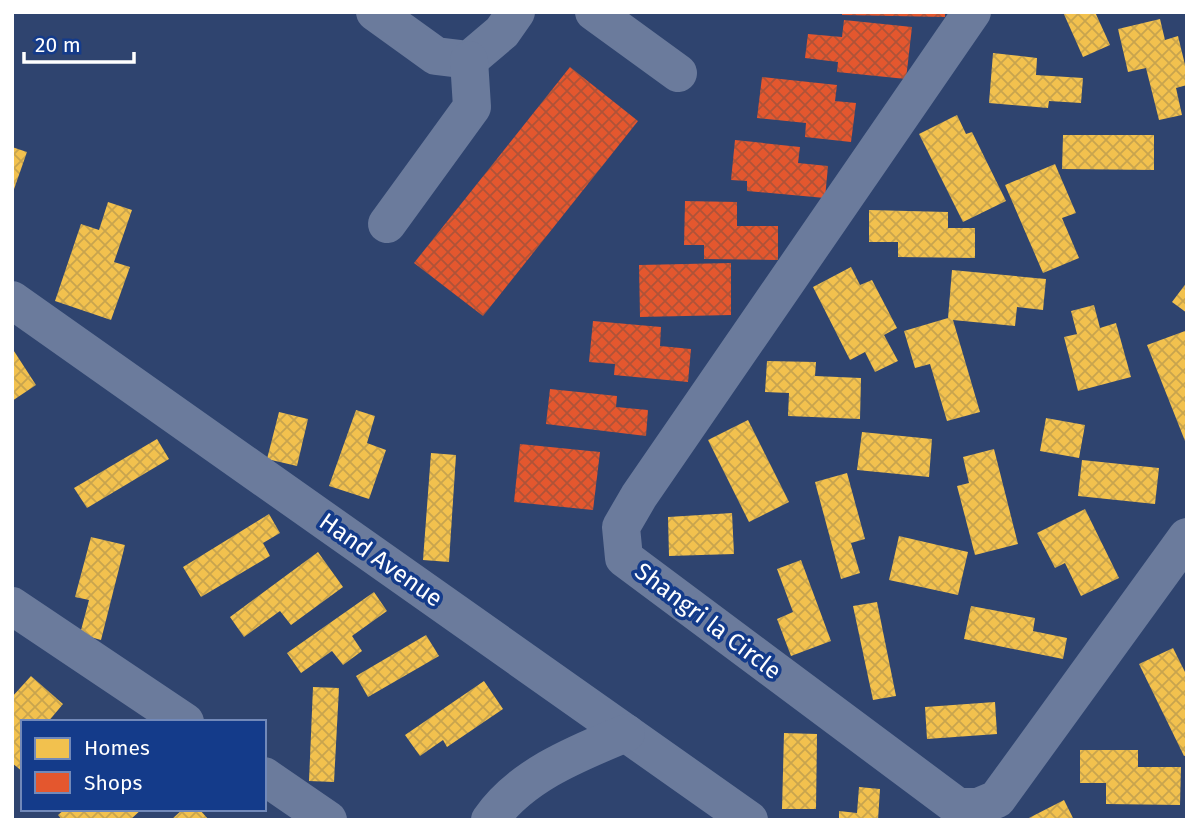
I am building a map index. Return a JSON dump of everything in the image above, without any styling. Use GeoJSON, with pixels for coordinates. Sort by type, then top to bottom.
{"type":"FeatureCollection","features":[{"type":"Feature","properties":{"kind":"lane"},"geometry":{"type":"LineString","coordinates":[[375,12],[436,56],[469,60],[502,32],[516,12]]}},
{"type":"Feature","properties":{"kind":"lane"},"geometry":{"type":"LineString","coordinates":[[594,12],[678,73]]}},
{"type":"Feature","properties":{"kind":"lane","name":"Shangri la Circle"},"geometry":{"type":"LineString","coordinates":[[972,12],[639,496],[621,527],[624,558],[958,807],[978,807],[997,799],[1187,537]]}},
{"type":"Feature","properties":{"kind":"lane"},"geometry":{"type":"LineString","coordinates":[[387,224],[472,107],[469,60]]}},
{"type":"Feature","properties":{"kind":"lane","name":"Hand Avenue"},"geometry":{"type":"LineString","coordinates":[[12,300],[749,820]]}},
{"type":"Feature","properties":{"kind":"lane"},"geometry":{"type":"LineString","coordinates":[[12,606],[182,720]]}},
{"type":"Feature","properties":{"kind":"lane"},"geometry":{"type":"LineString","coordinates":[[490,820],[515,792],[564,759],[626,733]]}},
{"type":"Feature","properties":{"kind":"lane"},"geometry":{"type":"LineString","coordinates":[[266,777],[328,820]]}},
{"type":"Feature","properties":{"kind":"building: Homes"},"geometry":{"type":"Polygon","coordinates":[[[1063,12],[1095,12],[1110,45],[1083,57],[1063,12]]]}},
{"type":"Feature","properties":{"kind":"building: Homes"},"geometry":{"type":"Polygon","coordinates":[[[1160,19],[1165,40],[1178,36],[1187,73],[1187,85],[1176,88],[1182,115],[1159,120],[1146,68],[1128,72],[1118,29],[1160,19]]]}},
{"type":"Feature","properties":{"kind":"building: Homes"},"geometry":{"type":"Polygon","coordinates":[[[993,53],[1037,58],[1036,75],[1083,78],[1081,103],[1049,101],[1048,108],[989,103],[993,53]]]}},
{"type":"Feature","properties":{"kind":"building: Homes"},"geometry":{"type":"Polygon","coordinates":[[[957,115],[966,134],[972,132],[1006,201],[963,222],[919,134],[957,115]]]}},
{"type":"Feature","properties":{"kind":"building: Homes"},"geometry":{"type":"Polygon","coordinates":[[[1063,135],[1154,135],[1154,170],[1062,169],[1063,135]]]}},
{"type":"Feature","properties":{"kind":"building: Homes"},"geometry":{"type":"Polygon","coordinates":[[[12,147],[27,152],[13,192],[12,192],[12,147]]]}},
{"type":"Feature","properties":{"kind":"building: Homes"},"geometry":{"type":"Polygon","coordinates":[[[1055,164],[1076,213],[1062,218],[1079,258],[1043,273],[1005,185],[1055,164]]]}},
{"type":"Feature","properties":{"kind":"building: Homes"},"geometry":{"type":"Polygon","coordinates":[[[108,202],[132,210],[114,262],[130,267],[111,320],[55,301],[81,224],[99,230],[108,202]]]}},
{"type":"Feature","properties":{"kind":"building: Homes"},"geometry":{"type":"Polygon","coordinates":[[[869,210],[948,212],[948,228],[975,228],[975,258],[898,257],[898,242],[869,242],[869,210]]]}},
{"type":"Feature","properties":{"kind":"building: Homes"},"geometry":{"type":"Polygon","coordinates":[[[851,267],[860,285],[872,280],[897,328],[884,335],[898,361],[875,372],[865,352],[850,360],[813,287],[851,267]]]}},
{"type":"Feature","properties":{"kind":"building: Homes"},"geometry":{"type":"Polygon","coordinates":[[[952,270],[1046,279],[1043,310],[1017,307],[1015,326],[953,320],[980,412],[947,421],[930,364],[915,368],[904,331],[948,318],[952,270]]]}},
{"type":"Feature","properties":{"kind":"building: Homes"},"geometry":{"type":"Polygon","coordinates":[[[1187,282],[1187,313],[1172,302],[1187,282]]]}},
{"type":"Feature","properties":{"kind":"building: Homes"},"geometry":{"type":"Polygon","coordinates":[[[1094,305],[1100,328],[1116,323],[1131,377],[1078,391],[1064,337],[1077,334],[1071,311],[1094,305]]]}},
{"type":"Feature","properties":{"kind":"building: Homes"},"geometry":{"type":"Polygon","coordinates":[[[1185,331],[1187,336],[1187,446],[1147,345],[1185,331]]]}},
{"type":"Feature","properties":{"kind":"building: Homes"},"geometry":{"type":"Polygon","coordinates":[[[12,348],[36,385],[12,401],[12,348]]]}},
{"type":"Feature","properties":{"kind":"building: Homes"},"geometry":{"type":"Polygon","coordinates":[[[767,361],[816,362],[815,376],[861,378],[860,419],[788,416],[789,393],[765,392],[767,361]]]}},
{"type":"Feature","properties":{"kind":"building: Homes"},"geometry":{"type":"Polygon","coordinates":[[[356,410],[375,416],[367,443],[386,450],[369,499],[329,486],[356,410]]]}},
{"type":"Feature","properties":{"kind":"building: Homes"},"geometry":{"type":"Polygon","coordinates":[[[279,412],[308,419],[297,466],[267,459],[279,412]]]}},
{"type":"Feature","properties":{"kind":"building: Homes"},"geometry":{"type":"Polygon","coordinates":[[[1046,418],[1085,425],[1079,458],[1040,451],[1046,418]]]}},
{"type":"Feature","properties":{"kind":"building: Homes"},"geometry":{"type":"Polygon","coordinates":[[[748,420],[789,502],[749,522],[708,440],[748,420]]]}},
{"type":"Feature","properties":{"kind":"building: Homes"},"geometry":{"type":"Polygon","coordinates":[[[862,432],[932,439],[929,477],[857,470],[862,432]]]}},
{"type":"Feature","properties":{"kind":"building: Homes"},"geometry":{"type":"Polygon","coordinates":[[[157,439],[169,459],[87,508],[74,488],[157,439]]]}},
{"type":"Feature","properties":{"kind":"building: Homes"},"geometry":{"type":"Polygon","coordinates":[[[994,449],[1018,544],[975,555],[957,486],[969,483],[963,457],[994,449]]]}},
{"type":"Feature","properties":{"kind":"building: Homes"},"geometry":{"type":"Polygon","coordinates":[[[431,453],[456,455],[449,562],[423,560],[431,453]]]}},
{"type":"Feature","properties":{"kind":"building: Homes"},"geometry":{"type":"Polygon","coordinates":[[[1082,460],[1159,468],[1155,504],[1078,496],[1082,460]]]}},
{"type":"Feature","properties":{"kind":"building: Homes"},"geometry":{"type":"Polygon","coordinates":[[[847,473],[865,539],[851,543],[860,573],[841,579],[815,482],[847,473]]]}},
{"type":"Feature","properties":{"kind":"building: Homes"},"geometry":{"type":"Polygon","coordinates":[[[1085,509],[1119,578],[1081,596],[1065,563],[1055,568],[1037,533],[1085,509]]]}},
{"type":"Feature","properties":{"kind":"building: Homes"},"geometry":{"type":"Polygon","coordinates":[[[732,513],[734,554],[669,556],[668,517],[732,513]]]}},
{"type":"Feature","properties":{"kind":"building: Homes"},"geometry":{"type":"Polygon","coordinates":[[[269,514],[280,533],[263,543],[270,556],[201,597],[183,567],[269,514]]]}},
{"type":"Feature","properties":{"kind":"building: Homes"},"geometry":{"type":"Polygon","coordinates":[[[899,536],[968,552],[958,595],[889,580],[899,536]]]}},
{"type":"Feature","properties":{"kind":"building: Homes"},"geometry":{"type":"Polygon","coordinates":[[[91,537],[125,545],[101,640],[80,634],[89,600],[75,597],[91,537]]]}},
{"type":"Feature","properties":{"kind":"building: Homes"},"geometry":{"type":"Polygon","coordinates":[[[318,552],[343,587],[291,625],[280,611],[244,637],[230,617],[318,552]]]}},
{"type":"Feature","properties":{"kind":"building: Homes"},"geometry":{"type":"Polygon","coordinates":[[[801,560],[831,641],[791,656],[777,619],[793,612],[777,569],[801,560]]]}},
{"type":"Feature","properties":{"kind":"building: Homes"},"geometry":{"type":"Polygon","coordinates":[[[374,592],[387,611],[352,636],[362,651],[343,665],[332,651],[301,673],[287,653],[374,592]]]}},
{"type":"Feature","properties":{"kind":"building: Homes"},"geometry":{"type":"Polygon","coordinates":[[[877,602],[896,696],[873,700],[853,606],[877,602]]]}},
{"type":"Feature","properties":{"kind":"building: Homes"},"geometry":{"type":"Polygon","coordinates":[[[971,606],[1035,618],[1033,631],[1067,638],[1063,659],[964,639],[971,606]]]}},
{"type":"Feature","properties":{"kind":"building: Homes"},"geometry":{"type":"Polygon","coordinates":[[[426,635],[439,656],[368,697],[356,676],[426,635]]]}},
{"type":"Feature","properties":{"kind":"building: Homes"},"geometry":{"type":"Polygon","coordinates":[[[1173,648],[1187,676],[1187,755],[1184,756],[1139,664],[1173,648]]]}},
{"type":"Feature","properties":{"kind":"building: Homes"},"geometry":{"type":"Polygon","coordinates":[[[31,676],[63,704],[50,720],[21,720],[21,770],[12,763],[12,697],[31,676]]]}},
{"type":"Feature","properties":{"kind":"building: Homes"},"geometry":{"type":"Polygon","coordinates":[[[484,681],[503,709],[447,747],[443,740],[420,756],[405,735],[484,681]]]}},
{"type":"Feature","properties":{"kind":"building: Homes"},"geometry":{"type":"Polygon","coordinates":[[[313,687],[339,688],[334,782],[309,781],[313,687]]]}},
{"type":"Feature","properties":{"kind":"building: Homes"},"geometry":{"type":"Polygon","coordinates":[[[995,702],[997,734],[927,739],[925,707],[995,702]]]}},
{"type":"Feature","properties":{"kind":"building: Homes"},"geometry":{"type":"Polygon","coordinates":[[[784,733],[817,734],[816,809],[782,809],[784,733]]]}},
{"type":"Feature","properties":{"kind":"building: Homes"},"geometry":{"type":"Polygon","coordinates":[[[1080,750],[1138,750],[1138,767],[1181,767],[1180,805],[1106,804],[1106,783],[1080,783],[1080,750]]]}},
{"type":"Feature","properties":{"kind":"building: Homes"},"geometry":{"type":"Polygon","coordinates":[[[859,787],[880,789],[878,820],[839,820],[839,811],[857,813],[859,787]]]}},
{"type":"Feature","properties":{"kind":"building: Homes"},"geometry":{"type":"Polygon","coordinates":[[[1064,800],[1074,820],[1025,820],[1064,800]]]}},
{"type":"Feature","properties":{"kind":"building: Homes"},"geometry":{"type":"Polygon","coordinates":[[[63,811],[140,811],[130,820],[62,820],[58,815],[63,811]]]}},
{"type":"Feature","properties":{"kind":"building: Homes"},"geometry":{"type":"Polygon","coordinates":[[[181,811],[201,811],[209,820],[171,820],[181,811]]]}},
{"type":"Feature","properties":{"kind":"building: Shops"},"geometry":{"type":"Polygon","coordinates":[[[842,12],[945,12],[945,17],[842,15],[842,12]]]}},
{"type":"Feature","properties":{"kind":"building: Shops"},"geometry":{"type":"Polygon","coordinates":[[[844,20],[912,27],[906,79],[837,72],[838,62],[805,58],[808,34],[842,37],[844,20]]]}},
{"type":"Feature","properties":{"kind":"building: Shops"},"geometry":{"type":"Polygon","coordinates":[[[570,67],[638,121],[483,316],[414,263],[570,67]]]}},
{"type":"Feature","properties":{"kind":"building: Shops"},"geometry":{"type":"Polygon","coordinates":[[[762,77],[837,85],[835,101],[856,103],[851,142],[805,137],[806,123],[757,118],[762,77]]]}},
{"type":"Feature","properties":{"kind":"building: Shops"},"geometry":{"type":"Polygon","coordinates":[[[735,140],[800,147],[798,163],[828,166],[825,198],[747,191],[747,181],[731,180],[735,140]]]}},
{"type":"Feature","properties":{"kind":"building: Shops"},"geometry":{"type":"Polygon","coordinates":[[[685,201],[737,202],[737,226],[778,226],[778,260],[704,259],[704,245],[684,245],[685,201]]]}},
{"type":"Feature","properties":{"kind":"building: Shops"},"geometry":{"type":"Polygon","coordinates":[[[731,263],[731,315],[640,317],[639,265],[731,263]]]}},
{"type":"Feature","properties":{"kind":"building: Shops"},"geometry":{"type":"Polygon","coordinates":[[[593,321],[661,327],[660,346],[691,349],[688,382],[614,375],[615,364],[589,362],[593,321]]]}},
{"type":"Feature","properties":{"kind":"building: Shops"},"geometry":{"type":"Polygon","coordinates":[[[550,389],[617,396],[616,407],[648,410],[646,436],[546,424],[550,389]]]}},
{"type":"Feature","properties":{"kind":"building: Shops"},"geometry":{"type":"Polygon","coordinates":[[[520,444],[600,452],[593,510],[514,502],[520,444]]]}}]}
